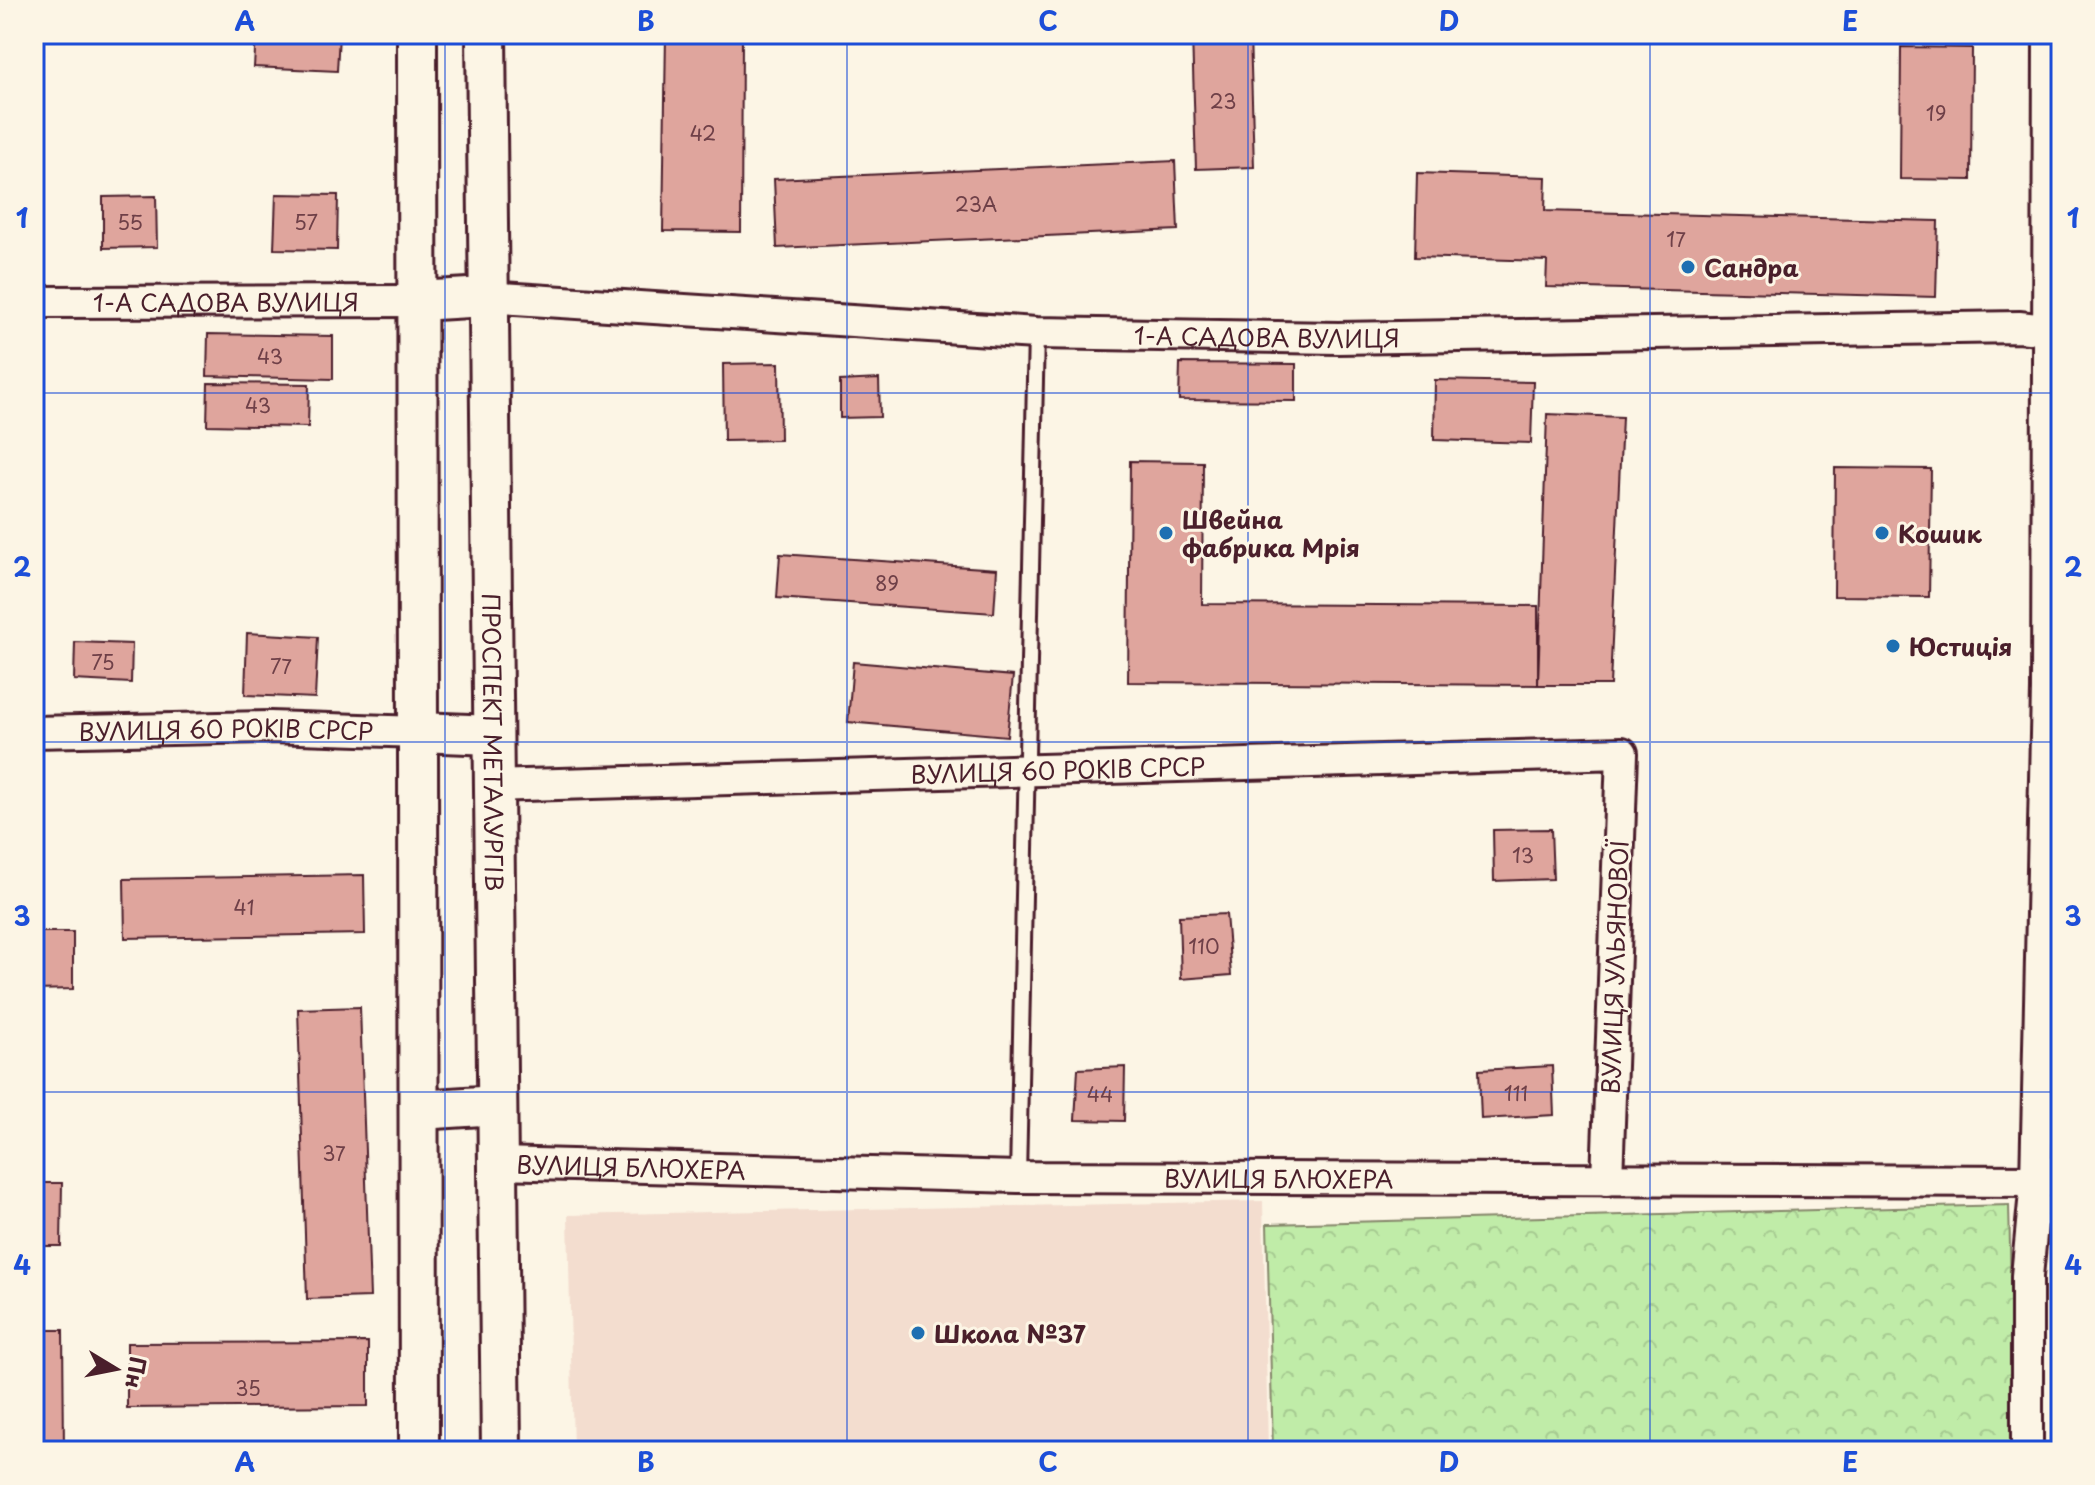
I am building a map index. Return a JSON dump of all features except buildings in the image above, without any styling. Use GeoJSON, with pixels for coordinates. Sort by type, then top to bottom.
{"type":"FeatureCollection","features":[{"type":"Feature","properties":{"kind":"street"},"geometry":{"type":"LineString","coordinates":[[417,34],[419,1451]]}},
{"type":"Feature","properties":{"kind":"street","name":"ПРОСПЕКТ МЕТАЛУРГІВ"},"geometry":{"type":"LineString","coordinates":[[486,34],[486,297],[501,1451]]}},
{"type":"Feature","properties":{"kind":"street"},"geometry":{"type":"LineString","coordinates":[[2027,1451],[2027,1276],[2048,1181],[2055,330],[2049,34]]}},
{"type":"Feature","properties":{"kind":"street"},"geometry":{"type":"LineString","coordinates":[[418,301],[486,297]]}},
{"type":"Feature","properties":{"kind":"street","name":"1-А САДОВА ВУЛИЦЯ"},"geometry":{"type":"LineString","coordinates":[[486,297],[1036,333],[1338,338],[2019,327],[2055,330]]}},
{"type":"Feature","properties":{"kind":"street","name":"1-А САДОВА ВУЛИЦЯ"},"geometry":{"type":"LineString","coordinates":[[34,302],[418,301]]}},
{"type":"Feature","properties":{"kind":"street","name":"ВУЛИЦЯ 60 РОКІВ СРСР"},"geometry":{"type":"LineString","coordinates":[[34,732],[270,727],[419,732]]}},
{"type":"Feature","properties":{"kind":"street"},"geometry":{"type":"LineString","coordinates":[[419,732],[493,735]]}},
{"type":"Feature","properties":{"kind":"street","name":"ВУЛИЦЯ 60 РОКІВ СРСР"},"geometry":{"type":"LineString","coordinates":[[494,786],[1622,753]]}},
{"type":"Feature","properties":{"kind":"street","name":"ВУЛИЦЯ УЛЬЯНОВОЇ"},"geometry":{"type":"LineString","coordinates":[[1607,1180],[1622,753]]}},
{"type":"Feature","properties":{"kind":"street"},"geometry":{"type":"LineString","coordinates":[[419,1110],[497,1105]]}},
{"type":"Feature","properties":{"kind":"street","name":"ВУЛИЦЯ БЛЮХЕРА"},"geometry":{"type":"LineString","coordinates":[[499,1163],[1018,1177],[2048,1181]]}},
{"type":"Feature","properties":{"kind":"lane"},"geometry":{"type":"LineString","coordinates":[[1018,1177],[1036,333]]}},
{"type":"Feature","properties":{"kind":"shaded area","name":"Школа №37"},"geometry":{"type":"Polygon","coordinates":[[[1263,1201],[1268,1451],[573,1451],[568,1215],[1263,1201]]]}},
{"type":"Feature","properties":{"kind":"green space"},"geometry":{"type":"Polygon","coordinates":[[[2009,1205],[2015,1451],[1273,1451],[1267,1224],[2009,1205]]]}},
{"type":"Feature","properties":{"kind":"place","name":"Сандра"},"geometry":{"type":"Point","coordinates":[1688,267]}},
{"type":"Feature","properties":{"kind":"place","name":"Швейна фабрика Мрія"},"geometry":{"type":"Point","coordinates":[1166,533]}},
{"type":"Feature","properties":{"kind":"place","name":"Кошик"},"geometry":{"type":"Point","coordinates":[1882,533]}},
{"type":"Feature","properties":{"kind":"place","name":"Юстиція"},"geometry":{"type":"Point","coordinates":[1893,646]}},
{"type":"Feature","properties":{"kind":"place","name":"Школа №37"},"geometry":{"type":"Point","coordinates":[918,1333]}}]}
